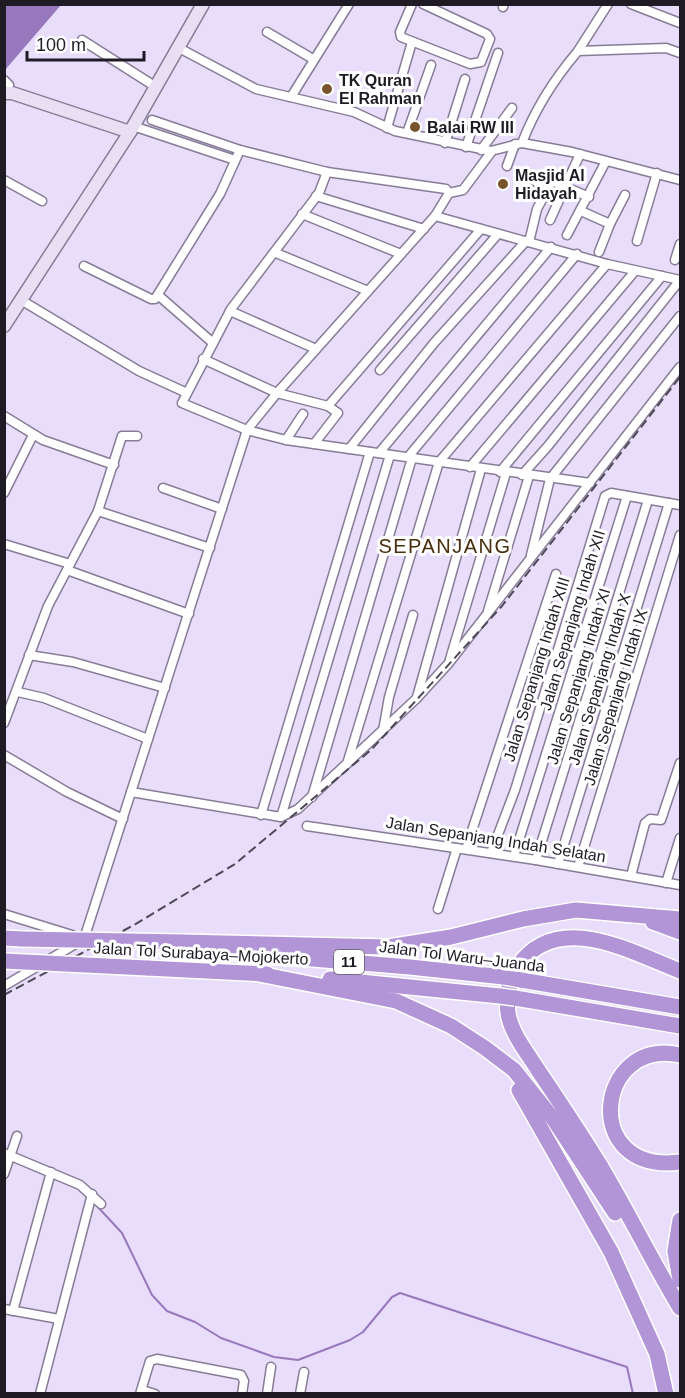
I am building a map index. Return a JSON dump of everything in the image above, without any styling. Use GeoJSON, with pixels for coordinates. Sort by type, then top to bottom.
{"type":"FeatureCollection","features":[{"type":"Feature","properties":{"kind":"highway"},"geometry":{"type":"LineString","coordinates":[[603,911],[641,919],[681,932]]}},
{"type":"Feature","properties":{"kind":"highway"},"geometry":{"type":"LineString","coordinates":[[178,945],[397,946],[451,937],[552,913],[603,911],[681,919]]}},
{"type":"Feature","properties":{"kind":"highway"},"geometry":{"type":"LineString","coordinates":[[679,1305],[600,1166],[516,1035],[507,1006],[509,986],[524,959],[542,946],[567,939],[582,937],[610,942],[681,971]]}},
{"type":"Feature","properties":{"kind":"highway","name":"Jalan Tol Waru–Juanda"},"geometry":{"type":"LineString","coordinates":[[4,938],[178,945],[411,967],[521,980],[681,1007]]}},
{"type":"Feature","properties":{"kind":"highway","name":"Jalan Tol Surabaya–Mojokerto"},"geometry":{"type":"LineString","coordinates":[[4,961],[259,974],[407,985],[508,997],[681,1026]]}},
{"type":"Feature","properties":{"kind":"highway"},"geometry":{"type":"LineString","coordinates":[[259,974],[396,1001],[451,1026],[514,1070],[587,1166],[659,1288],[679,1305]]}},
{"type":"Feature","properties":{"kind":"highway"},"geometry":{"type":"LineString","coordinates":[[485,1048],[509,1076],[532,1111],[611,1252],[657,1354],[666,1394]]}},
{"type":"Feature","properties":{"kind":"highway"},"geometry":{"type":"LineString","coordinates":[[681,1055],[651,1055],[628,1068],[615,1085],[609,1109],[615,1134],[626,1148],[652,1163],[681,1162]]}},
{"type":"Feature","properties":{"kind":"highway"},"geometry":{"type":"LineString","coordinates":[[681,1220],[675,1251],[681,1280]]}},
{"type":"Feature","properties":{"kind":"main road"},"geometry":{"type":"LineString","coordinates":[[4,326],[131,129],[204,4]]}},
{"type":"Feature","properties":{"kind":"main road"},"geometry":{"type":"LineString","coordinates":[[4,93],[12,93],[131,129]]}},
{"type":"Feature","properties":{"kind":"street"},"geometry":{"type":"LineString","coordinates":[[291,97],[349,4]]}},
{"type":"Feature","properties":{"kind":"street"},"geometry":{"type":"LineString","coordinates":[[412,4],[400,35],[412,42],[476,64],[481,62],[490,39],[487,34],[423,4]]}},
{"type":"Feature","properties":{"kind":"street"},"geometry":{"type":"LineString","coordinates":[[507,166],[559,74],[578,51],[608,4]]}},
{"type":"Feature","properties":{"kind":"street"},"geometry":{"type":"LineString","coordinates":[[631,4],[681,23]]}},
{"type":"Feature","properties":{"kind":"street"},"geometry":{"type":"LineString","coordinates":[[267,32],[313,59]]}},
{"type":"Feature","properties":{"kind":"street"},"geometry":{"type":"LineString","coordinates":[[82,40],[156,87]]}},
{"type":"Feature","properties":{"kind":"street"},"geometry":{"type":"LineString","coordinates":[[387,128],[412,42]]}},
{"type":"Feature","properties":{"kind":"street"},"geometry":{"type":"LineString","coordinates":[[179,48],[256,89],[354,112],[387,128],[444,143],[487,151],[519,143],[580,154],[681,180]]}},
{"type":"Feature","properties":{"kind":"street"},"geometry":{"type":"LineString","coordinates":[[578,51],[666,48],[681,53]]}},
{"type":"Feature","properties":{"kind":"street"},"geometry":{"type":"LineString","coordinates":[[466,147],[498,53]]}},
{"type":"Feature","properties":{"kind":"street"},"geometry":{"type":"LineString","coordinates":[[407,133],[431,65]]}},
{"type":"Feature","properties":{"kind":"street"},"geometry":{"type":"LineString","coordinates":[[444,143],[465,79]]}},
{"type":"Feature","properties":{"kind":"street"},"geometry":{"type":"LineString","coordinates":[[4,80],[9,85],[4,93]]}},
{"type":"Feature","properties":{"kind":"street"},"geometry":{"type":"LineString","coordinates":[[4,986],[84,939],[247,430],[277,393],[435,216],[452,193],[463,190],[512,108]]}},
{"type":"Feature","properties":{"kind":"street"},"geometry":{"type":"LineString","coordinates":[[152,120],[240,150],[327,172],[446,189],[452,193]]}},
{"type":"Feature","properties":{"kind":"street"},"geometry":{"type":"LineString","coordinates":[[131,129],[235,160]]}},
{"type":"Feature","properties":{"kind":"street"},"geometry":{"type":"LineString","coordinates":[[84,266],[151,299],[159,295],[220,194],[240,150]]}},
{"type":"Feature","properties":{"kind":"street"},"geometry":{"type":"LineString","coordinates":[[550,220],[580,154]]}},
{"type":"Feature","properties":{"kind":"street"},"geometry":{"type":"LineString","coordinates":[[567,235],[606,161]]}},
{"type":"Feature","properties":{"kind":"street"},"geometry":{"type":"LineString","coordinates":[[327,172],[316,196],[276,253],[245,289],[230,311],[182,403],[247,430],[286,440],[525,476],[590,483]]}},
{"type":"Feature","properties":{"kind":"street"},"geometry":{"type":"LineString","coordinates":[[637,241],[657,173]]}},
{"type":"Feature","properties":{"kind":"street"},"geometry":{"type":"LineString","coordinates":[[4,180],[42,201]]}},
{"type":"Feature","properties":{"kind":"street"},"geometry":{"type":"LineString","coordinates":[[532,180],[547,189]]}},
{"type":"Feature","properties":{"kind":"street"},"geometry":{"type":"LineString","coordinates":[[349,449],[434,343],[528,239],[537,209],[554,180],[589,197]]}},
{"type":"Feature","properties":{"kind":"street"},"geometry":{"type":"LineString","coordinates":[[599,252],[625,195]]}},
{"type":"Feature","properties":{"kind":"street"},"geometry":{"type":"LineString","coordinates":[[316,196],[424,228]]}},
{"type":"Feature","properties":{"kind":"street"},"geometry":{"type":"LineString","coordinates":[[581,210],[610,224]]}},
{"type":"Feature","properties":{"kind":"street"},"geometry":{"type":"LineString","coordinates":[[302,214],[401,254]]}},
{"type":"Feature","properties":{"kind":"street"},"geometry":{"type":"LineString","coordinates":[[435,216],[498,234],[528,239],[607,264],[680,280],[525,476],[487,615]]}},
{"type":"Feature","properties":{"kind":"street"},"geometry":{"type":"LineString","coordinates":[[328,406],[481,229]]}},
{"type":"Feature","properties":{"kind":"street"},"geometry":{"type":"LineString","coordinates":[[380,370],[498,234]]}},
{"type":"Feature","properties":{"kind":"street"},"geometry":{"type":"LineString","coordinates":[[675,260],[681,244]]}},
{"type":"Feature","properties":{"kind":"street"},"geometry":{"type":"LineString","coordinates":[[261,815],[374,452],[551,247]]}},
{"type":"Feature","properties":{"kind":"street"},"geometry":{"type":"LineString","coordinates":[[276,253],[368,291]]}},
{"type":"Feature","properties":{"kind":"street"},"geometry":{"type":"LineString","coordinates":[[312,797],[410,458],[577,254]]}},
{"type":"Feature","properties":{"kind":"street"},"geometry":{"type":"LineString","coordinates":[[346,765],[439,462],[607,264]]}},
{"type":"Feature","properties":{"kind":"street"},"geometry":{"type":"LineString","coordinates":[[470,467],[635,271]]}},
{"type":"Feature","properties":{"kind":"street"},"geometry":{"type":"LineString","coordinates":[[448,664],[503,472],[662,276]]}},
{"type":"Feature","properties":{"kind":"street"},"geometry":{"type":"LineString","coordinates":[[159,295],[213,343]]}},
{"type":"Feature","properties":{"kind":"street"},"geometry":{"type":"LineString","coordinates":[[21,300],[139,371],[187,393]]}},
{"type":"Feature","properties":{"kind":"street"},"geometry":{"type":"LineString","coordinates":[[230,311],[316,349]]}},
{"type":"Feature","properties":{"kind":"street"},"geometry":{"type":"LineString","coordinates":[[530,560],[550,479],[681,316]]}},
{"type":"Feature","properties":{"kind":"street"},"geometry":{"type":"LineString","coordinates":[[203,359],[277,393],[328,406],[338,412],[314,444]]}},
{"type":"Feature","properties":{"kind":"street"},"geometry":{"type":"LineString","coordinates":[[131,792],[281,817],[312,797],[383,732],[448,664],[681,367]]}},
{"type":"Feature","properties":{"kind":"street"},"geometry":{"type":"LineString","coordinates":[[286,440],[303,414]]}},
{"type":"Feature","properties":{"kind":"street"},"geometry":{"type":"LineString","coordinates":[[4,416],[33,435],[114,465]]}},
{"type":"Feature","properties":{"kind":"street"},"geometry":{"type":"LineString","coordinates":[[4,723],[18,692],[29,655],[48,606],[98,511],[123,434],[137,436]]}},
{"type":"Feature","properties":{"kind":"street"},"geometry":{"type":"LineString","coordinates":[[4,493],[33,435]]}},
{"type":"Feature","properties":{"kind":"street"},"geometry":{"type":"LineString","coordinates":[[281,817],[390,454]]}},
{"type":"Feature","properties":{"kind":"street"},"geometry":{"type":"LineString","coordinates":[[416,699],[481,469]]}},
{"type":"Feature","properties":{"kind":"street"},"geometry":{"type":"LineString","coordinates":[[163,488],[222,509]]}},
{"type":"Feature","properties":{"kind":"street","name":"Jalan Sepanjang Indah XIII"},"geometry":{"type":"LineString","coordinates":[[491,853],[515,790],[601,507],[608,493],[627,496]]}},
{"type":"Feature","properties":{"kind":"street"},"geometry":{"type":"LineString","coordinates":[[627,496],[681,504]]}},
{"type":"Feature","properties":{"kind":"street","name":"Jalan Sepanjang Indah XII"},"geometry":{"type":"LineString","coordinates":[[514,856],[627,496]]}},
{"type":"Feature","properties":{"kind":"street","name":"Jalan Sepanjang Indah XI"},"geometry":{"type":"LineString","coordinates":[[536,860],[648,500]]}},
{"type":"Feature","properties":{"kind":"street","name":"Jalan Sepanjang Indah X"},"geometry":{"type":"LineString","coordinates":[[558,864],[669,503]]}},
{"type":"Feature","properties":{"kind":"street"},"geometry":{"type":"LineString","coordinates":[[98,511],[210,548]]}},
{"type":"Feature","properties":{"kind":"street","name":"Jalan Sepanjang Indah IX"},"geometry":{"type":"LineString","coordinates":[[578,867],[681,535]]}},
{"type":"Feature","properties":{"kind":"street"},"geometry":{"type":"LineString","coordinates":[[4,544],[189,614]]}},
{"type":"Feature","properties":{"kind":"street"},"geometry":{"type":"LineString","coordinates":[[438,909],[462,848],[556,574]]}},
{"type":"Feature","properties":{"kind":"street"},"geometry":{"type":"LineString","coordinates":[[383,732],[389,698],[413,615]]}},
{"type":"Feature","properties":{"kind":"street"},"geometry":{"type":"LineString","coordinates":[[29,655],[73,662],[165,688]]}},
{"type":"Feature","properties":{"kind":"street"},"geometry":{"type":"LineString","coordinates":[[18,692],[44,698],[148,740]]}},
{"type":"Feature","properties":{"kind":"street"},"geometry":{"type":"LineString","coordinates":[[4,755],[67,792],[123,819]]}},
{"type":"Feature","properties":{"kind":"street"},"geometry":{"type":"LineString","coordinates":[[631,876],[645,823],[650,819],[661,820],[676,791],[681,763]]}},
{"type":"Feature","properties":{"kind":"street","name":"Jalan Sepanjang Indah Selatan"},"geometry":{"type":"LineString","coordinates":[[307,826],[514,856],[681,885]]}},
{"type":"Feature","properties":{"kind":"street"},"geometry":{"type":"LineString","coordinates":[[666,883],[681,838]]}},
{"type":"Feature","properties":{"kind":"street"},"geometry":{"type":"LineString","coordinates":[[4,914],[84,939]]}},
{"type":"Feature","properties":{"kind":"street"},"geometry":{"type":"LineString","coordinates":[[4,1174],[17,1136]]}},
{"type":"Feature","properties":{"kind":"street"},"geometry":{"type":"LineString","coordinates":[[9,1156],[80,1185],[91,1198],[101,1204]]}},
{"type":"Feature","properties":{"kind":"street"},"geometry":{"type":"LineString","coordinates":[[50,1173],[9,1310],[59,1319]]}},
{"type":"Feature","properties":{"kind":"street"},"geometry":{"type":"LineString","coordinates":[[40,1394],[91,1198]]}},
{"type":"Feature","properties":{"kind":"street"},"geometry":{"type":"LineString","coordinates":[[155,1394],[141,1392],[150,1361],[157,1359],[241,1375],[244,1382],[242,1394]]}},
{"type":"Feature","properties":{"kind":"street"},"geometry":{"type":"LineString","coordinates":[[267,1394],[271,1367]]}},
{"type":"Feature","properties":{"kind":"street"},"geometry":{"type":"LineString","coordinates":[[300,1394],[304,1372]]}},
{"type":"Feature","properties":{"kind":"shaded area"},"geometry":{"type":"Polygon","coordinates":[[[4,5],[61,5],[5,70],[4,5]]]}},
{"type":"Feature","properties":{"kind":"waterway"},"geometry":{"type":"LineString","coordinates":[[96,1205],[122,1233],[152,1295],[167,1311],[195,1322],[221,1338],[274,1357],[298,1360],[350,1340],[363,1332],[392,1297],[400,1293],[627,1367],[633,1394]]}},
{"type":"Feature","properties":{"kind":"railway"},"geometry":{"type":"LineString","coordinates":[[4,995],[134,925],[235,864],[371,750],[502,606],[680,377]]}},
{"type":"Feature","properties":{"kind":"place","name":"TK Quran El Rahman"},"geometry":{"type":"Point","coordinates":[327,89]}},
{"type":"Feature","properties":{"kind":"place","name":"Balai RW III"},"geometry":{"type":"Point","coordinates":[415,127]}},
{"type":"Feature","properties":{"kind":"place","name":"Masjid Al Hidayah"},"geometry":{"type":"Point","coordinates":[503,184]}},
{"type":"Feature","properties":{"kind":"district","name":"SEPANJANG"},"geometry":{"type":"Point","coordinates":[445,546]}}]}
